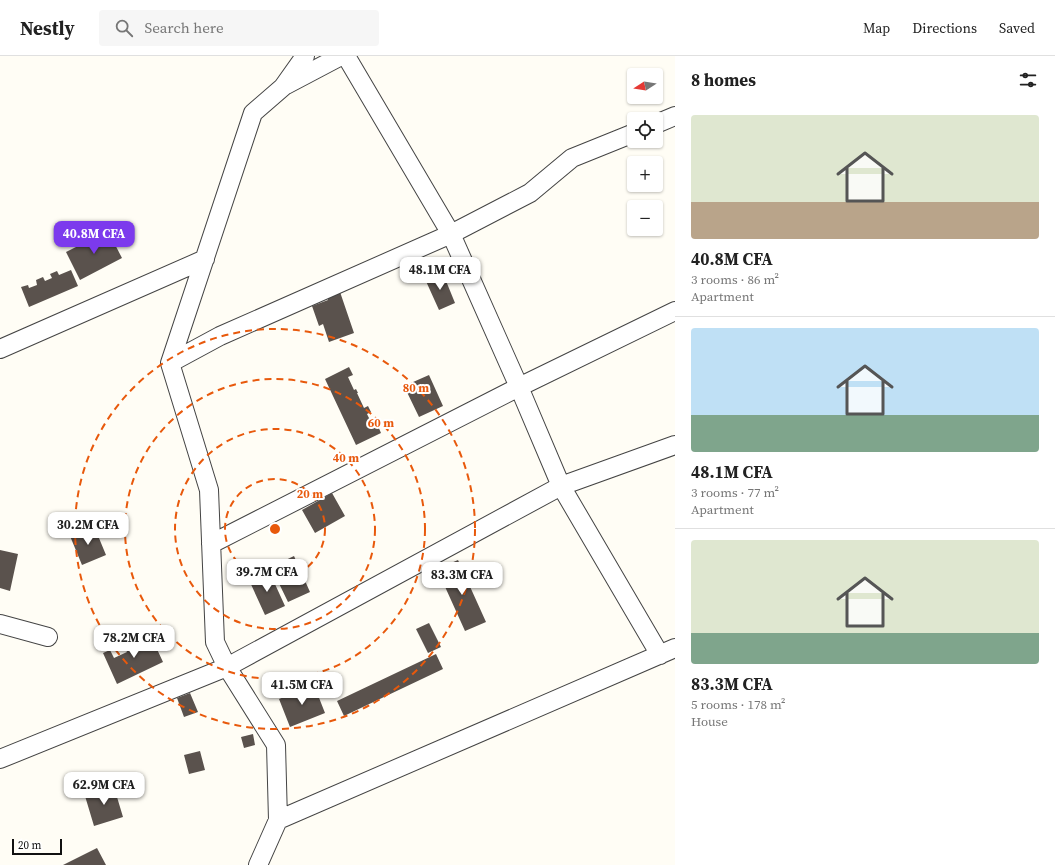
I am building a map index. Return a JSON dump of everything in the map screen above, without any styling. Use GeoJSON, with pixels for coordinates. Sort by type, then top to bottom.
{"type":"FeatureCollection","features":[{"type":"Feature","properties":{"kind":"street"},"geometry":{"type":"LineString","coordinates":[[283,87],[305,56]]}},
{"type":"Feature","properties":{"kind":"street"},"geometry":{"type":"LineString","coordinates":[[258,865],[278,820],[276,745],[227,667],[215,642],[209,490],[170,363],[253,113],[283,87],[341,56]]}},
{"type":"Feature","properties":{"kind":"street"},"geometry":{"type":"LineString","coordinates":[[278,820],[667,652],[561,486],[451,234],[346,56]]}},
{"type":"Feature","properties":{"kind":"street"},"geometry":{"type":"LineString","coordinates":[[663,121],[675,116]]}},
{"type":"Feature","properties":{"kind":"street"},"geometry":{"type":"LineString","coordinates":[[170,363],[220,336],[451,234],[530,194],[572,158],[627,136]]}},
{"type":"Feature","properties":{"kind":"street"},"geometry":{"type":"LineString","coordinates":[[0,349],[205,259]]}},
{"type":"Feature","properties":{"kind":"street"},"geometry":{"type":"LineString","coordinates":[[211,544],[519,387],[675,311]]}},
{"type":"Feature","properties":{"kind":"street"},"geometry":{"type":"LineString","coordinates":[[0,759],[227,667],[561,486],[675,446]]}},
{"type":"Feature","properties":{"kind":"street"},"geometry":{"type":"LineString","coordinates":[[0,624],[48,637]]}},
{"type":"Feature","properties":{"kind":"building"},"geometry":{"type":"Polygon","coordinates":[[[108,231],[122,258],[80,280],[66,252],[108,231]]]}},
{"type":"Feature","properties":{"kind":"building"},"geometry":{"type":"Polygon","coordinates":[[[71,270],[78,286],[29,307],[21,287],[28,285],[29,288],[37,285],[36,280],[43,277],[45,281],[52,278],[50,274],[57,271],[59,275],[71,270]]]}},
{"type":"Feature","properties":{"kind":"building"},"geometry":{"type":"Polygon","coordinates":[[[442,271],[455,303],[439,310],[425,279],[442,271]]]}},
{"type":"Feature","properties":{"kind":"building"},"geometry":{"type":"Polygon","coordinates":[[[339,289],[354,333],[329,342],[323,324],[319,326],[312,306],[328,300],[326,294],[339,289]]]}},
{"type":"Feature","properties":{"kind":"building"},"geometry":{"type":"Polygon","coordinates":[[[349,367],[353,375],[348,377],[354,390],[356,389],[364,408],[368,406],[371,412],[367,414],[374,428],[378,426],[381,433],[356,445],[325,379],[349,367]]]}},
{"type":"Feature","properties":{"kind":"building"},"geometry":{"type":"Polygon","coordinates":[[[429,375],[443,406],[419,417],[404,386],[429,375]]]}},
{"type":"Feature","properties":{"kind":"building"},"geometry":{"type":"Polygon","coordinates":[[[332,493],[345,516],[315,533],[302,510],[332,493]]]}},
{"type":"Feature","properties":{"kind":"building"},"geometry":{"type":"Polygon","coordinates":[[[94,526],[106,555],[82,565],[70,536],[94,526]]]}},
{"type":"Feature","properties":{"kind":"building"},"geometry":{"type":"Polygon","coordinates":[[[0,550],[18,554],[10,591],[0,588],[0,550]]]}},
{"type":"Feature","properties":{"kind":"building"},"geometry":{"type":"Polygon","coordinates":[[[294,556],[310,592],[288,602],[271,567],[294,556]]]}},
{"type":"Feature","properties":{"kind":"building"},"geometry":{"type":"Polygon","coordinates":[[[458,560],[486,622],[465,631],[437,569],[458,560]]]}},
{"type":"Feature","properties":{"kind":"building"},"geometry":{"type":"Polygon","coordinates":[[[269,571],[285,606],[265,615],[249,580],[269,571]]]}},
{"type":"Feature","properties":{"kind":"building"},"geometry":{"type":"Polygon","coordinates":[[[429,623],[441,647],[428,653],[416,629],[429,623]]]}},
{"type":"Feature","properties":{"kind":"building"},"geometry":{"type":"Polygon","coordinates":[[[149,632],[163,662],[117,684],[103,653],[110,650],[114,658],[127,652],[123,644],[131,640],[135,648],[143,644],[139,636],[149,632]]]}},
{"type":"Feature","properties":{"kind":"building"},"geometry":{"type":"Polygon","coordinates":[[[436,654],[443,669],[344,716],[337,701],[436,654]]]}},
{"type":"Feature","properties":{"kind":"building"},"geometry":{"type":"Polygon","coordinates":[[[314,685],[325,713],[290,727],[279,699],[314,685]]]}},
{"type":"Feature","properties":{"kind":"building"},"geometry":{"type":"Polygon","coordinates":[[[190,693],[198,712],[184,717],[177,698],[190,693]]]}},
{"type":"Feature","properties":{"kind":"building"},"geometry":{"type":"Polygon","coordinates":[[[253,734],[255,745],[244,748],[241,737],[253,734]]]}},
{"type":"Feature","properties":{"kind":"building"},"geometry":{"type":"Polygon","coordinates":[[[200,751],[205,770],[189,774],[184,755],[200,751]]]}},
{"type":"Feature","properties":{"kind":"building"},"geometry":{"type":"Polygon","coordinates":[[[114,787],[123,817],[94,826],[85,796],[114,787]]]}},
{"type":"Feature","properties":{"kind":"building"},"geometry":{"type":"Polygon","coordinates":[[[97,848],[106,865],[63,865],[97,848]]]}}]}
